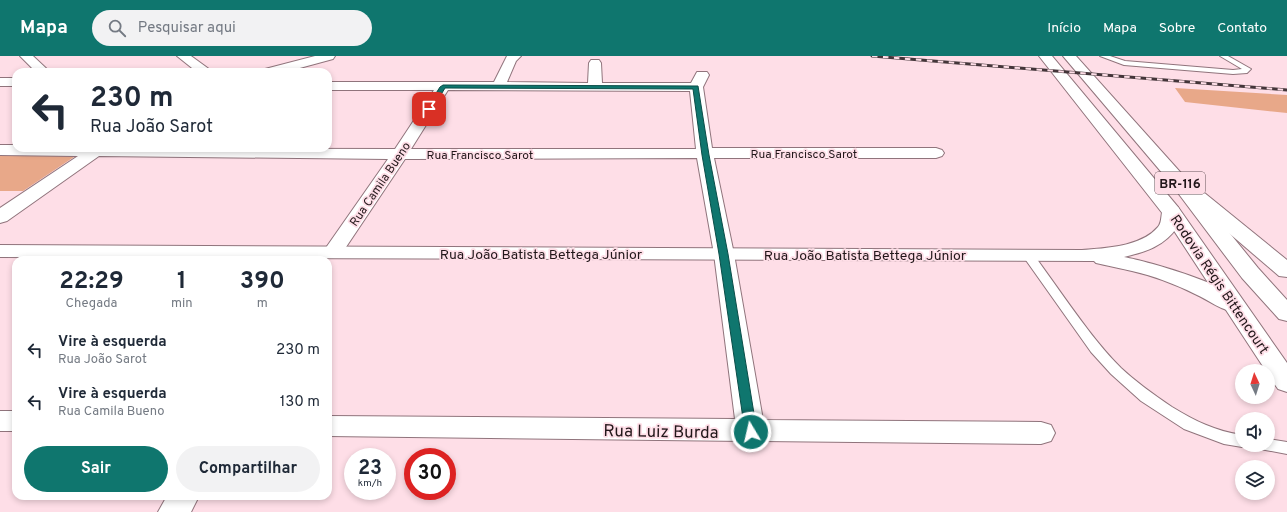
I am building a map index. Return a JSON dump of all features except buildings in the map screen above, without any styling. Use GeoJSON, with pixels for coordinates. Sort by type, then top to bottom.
{"type":"FeatureCollection","features":[{"type":"Feature","properties":{"kind":"main road"},"geometry":{"type":"LineString","coordinates":[[26,56],[39,68]]}},
{"type":"Feature","properties":{"kind":"main road"},"geometry":{"type":"LineString","coordinates":[[183,56],[200,68]]}},
{"type":"Feature","properties":{"kind":"main road"},"geometry":{"type":"LineString","coordinates":[[284,68],[327,56]]}},
{"type":"Feature","properties":{"kind":"main road"},"geometry":{"type":"LineString","coordinates":[[499,86],[511,59],[515,56]]}},
{"type":"Feature","properties":{"kind":"main road","name":"Rodovia Régis Bittencourt"},"geometry":{"type":"LineString","coordinates":[[1045,56],[1171,210],[1287,384]]}},
{"type":"Feature","properties":{"kind":"main road","name":"Rodovia Régis Bittencourt"},"geometry":{"type":"LineString","coordinates":[[1072,57],[1175,177],[1250,273],[1287,314]]}},
{"type":"Feature","properties":{"kind":"main road"},"geometry":{"type":"LineString","coordinates":[[594,63],[595,86]]}},
{"type":"Feature","properties":{"kind":"main road"},"geometry":{"type":"LineString","coordinates":[[332,86],[595,86],[699,81],[705,155],[724,254],[751,432]]}},
{"type":"Feature","properties":{"kind":"main road"},"geometry":{"type":"LineString","coordinates":[[0,82],[12,82]]}},
{"type":"Feature","properties":{"kind":"main road","name":"Rua Camila Bueno"},"geometry":{"type":"LineString","coordinates":[[332,256],[443,87]]}},
{"type":"Feature","properties":{"kind":"main road","name":"Rua Francisco Sarot"},"geometry":{"type":"LineString","coordinates":[[0,150],[12,150]]}},
{"type":"Feature","properties":{"kind":"main road"},"geometry":{"type":"LineString","coordinates":[[0,217],[94,152]]}},
{"type":"Feature","properties":{"kind":"main road","name":"Rua Francisco Sarot"},"geometry":{"type":"LineString","coordinates":[[279,152],[705,155],[936,153]]}},
{"type":"Feature","properties":{"kind":"main road"},"geometry":{"type":"LineString","coordinates":[[1175,177],[1287,271]]}},
{"type":"Feature","properties":{"kind":"main road","name":"Rua João Batista Bettega Júnior"},"geometry":{"type":"LineString","coordinates":[[332,257],[724,254],[1082,256],[1125,251],[1141,246],[1154,239],[1164,231],[1170,223],[1171,210]]}},
{"type":"Feature","properties":{"kind":"main road","name":"Rua João Batista Bettega Júnior"},"geometry":{"type":"LineString","coordinates":[[0,251],[276,256]]}},
{"type":"Feature","properties":{"kind":"main road","name":"Rua João Batista Bettega Júnior"},"geometry":{"type":"LineString","coordinates":[[1082,256],[1126,262],[1171,275],[1215,294],[1235,306]]}},
{"type":"Feature","properties":{"kind":"main road"},"geometry":{"type":"LineString","coordinates":[[0,421],[12,421]]}},
{"type":"Feature","properties":{"kind":"main road","name":"Rua Luiz Burda"},"geometry":{"type":"LineString","coordinates":[[332,426],[751,432],[1041,433]]}},
{"type":"Feature","properties":{"kind":"main road"},"geometry":{"type":"LineString","coordinates":[[174,512],[182,500]]}},
{"type":"Feature","properties":{"kind":"lane"},"geometry":{"type":"LineString","coordinates":[[1103,56],[1132,64],[1233,72],[1244,72],[1247,69],[1223,56]]}},
{"type":"Feature","properties":{"kind":"lane"},"geometry":{"type":"LineString","coordinates":[[1029,256],[1096,348],[1116,372],[1146,396],[1189,425],[1224,438],[1235,440]]}},
{"type":"Feature","properties":{"kind":"lane"},"geometry":{"type":"LineString","coordinates":[[1275,446],[1287,448]]}},
{"type":"Feature","properties":{"kind":"shaded area"},"geometry":{"type":"Polygon","coordinates":[[[1175,88],[1287,95],[1287,113],[1185,102],[1175,88]]]}},
{"type":"Feature","properties":{"kind":"shaded area"},"geometry":{"type":"Polygon","coordinates":[[[0,154],[77,155],[23,191],[0,191],[0,154]]]}},
{"type":"Feature","properties":{"kind":"railway"},"geometry":{"type":"LineString","coordinates":[[872,56],[1287,90]]}},
{"type":"Feature","properties":{"kind":"route"},"geometry":{"type":"LineString","coordinates":[[429,109],[443,87],[696,87],[705,155],[724,254],[751,432]]}}]}
